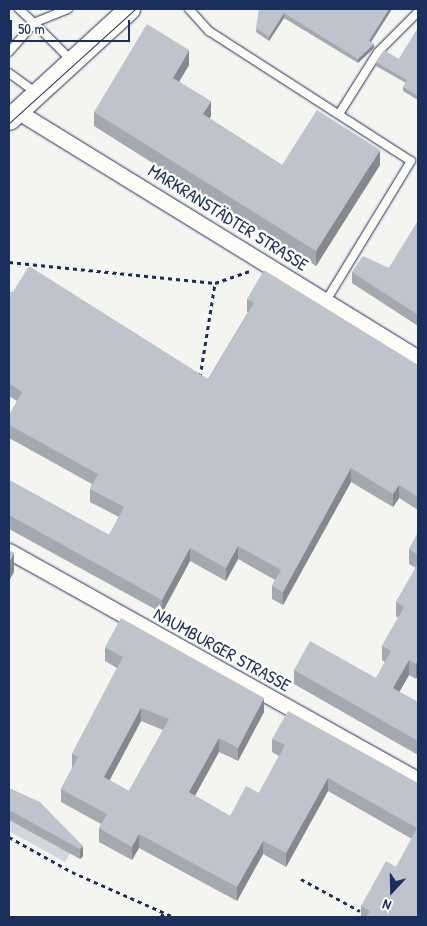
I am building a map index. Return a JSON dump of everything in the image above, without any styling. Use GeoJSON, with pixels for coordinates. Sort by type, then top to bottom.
{"type":"FeatureCollection","features":[{"type":"Feature","properties":{"kind":"main road"},"geometry":{"type":"LineString","coordinates":[[11,116],[129,9]]}},
{"type":"Feature","properties":{"kind":"street","name":"MARKRANSTÄDTER STRASSE"},"geometry":{"type":"LineString","coordinates":[[11,116],[267,265],[418,358]]}},
{"type":"Feature","properties":{"kind":"street","name":"NAUMBURGER STRASSE"},"geometry":{"type":"LineString","coordinates":[[9,551],[418,780]]}},
{"type":"Feature","properties":{"kind":"lane"},"geometry":{"type":"LineString","coordinates":[[19,9],[72,61]]}},
{"type":"Feature","properties":{"kind":"lane"},"geometry":{"type":"LineString","coordinates":[[9,52],[34,23],[68,9]]}},
{"type":"Feature","properties":{"kind":"lane"},"geometry":{"type":"LineString","coordinates":[[189,9],[209,31],[415,162],[326,301]]}},
{"type":"Feature","properties":{"kind":"lane"},"geometry":{"type":"LineString","coordinates":[[339,114],[378,52],[418,12]]}},
{"type":"Feature","properties":{"kind":"lane"},"geometry":{"type":"LineString","coordinates":[[9,72],[37,93]]}},
{"type":"Feature","properties":{"kind":"path"},"geometry":{"type":"LineString","coordinates":[[9,262],[215,283],[267,265]]}},
{"type":"Feature","properties":{"kind":"path"},"geometry":{"type":"LineString","coordinates":[[199,385],[215,283]]}},
{"type":"Feature","properties":{"kind":"path"},"geometry":{"type":"LineString","coordinates":[[9,837],[72,872],[174,917]]}},
{"type":"Feature","properties":{"kind":"path"},"geometry":{"type":"LineString","coordinates":[[301,879],[360,911]]}},
{"type":"Feature","properties":{"kind":"path"},"geometry":{"type":"LineString","coordinates":[[161,917],[164,912]]}},
{"type":"Feature","properties":{"kind":"shaded area"},"geometry":{"type":"Polygon","coordinates":[[[9,820],[70,853],[65,862],[9,831],[9,820]]]}},
{"type":"Feature","properties":{"kind":"building"},"geometry":{"type":"Polygon","coordinates":[[[259,9],[389,9],[369,41],[374,44],[358,59],[284,13],[269,37],[256,28],[259,9]]]}},
{"type":"Feature","properties":{"kind":"building"},"geometry":{"type":"Polygon","coordinates":[[[147,24],[189,50],[173,78],[211,101],[203,114],[282,165],[317,110],[380,150],[316,251],[94,112],[147,24]]]}},
{"type":"Feature","properties":{"kind":"building"},"geometry":{"type":"Polygon","coordinates":[[[418,28],[418,96],[403,87],[407,80],[376,62],[384,50],[399,59],[418,28]]]}},
{"type":"Feature","properties":{"kind":"building"},"geometry":{"type":"Polygon","coordinates":[[[418,221],[418,315],[352,272],[363,256],[389,268],[418,221]]]}},
{"type":"Feature","properties":{"kind":"building"},"geometry":{"type":"Polygon","coordinates":[[[29,266],[208,379],[254,303],[247,299],[264,270],[418,365],[418,497],[399,485],[393,494],[351,468],[283,592],[272,586],[281,570],[238,546],[226,568],[190,548],[162,600],[9,515],[9,480],[109,535],[124,507],[90,489],[98,474],[9,425],[9,416],[22,392],[9,383],[9,291],[12,293],[29,266]]]}},
{"type":"Feature","properties":{"kind":"building"},"geometry":{"type":"Polygon","coordinates":[[[418,533],[418,555],[409,549],[418,533]]]}},
{"type":"Feature","properties":{"kind":"building"},"geometry":{"type":"Polygon","coordinates":[[[9,550],[14,553],[9,562],[9,550]]]}},
{"type":"Feature","properties":{"kind":"building"},"geometry":{"type":"Polygon","coordinates":[[[418,563],[418,660],[416,664],[409,660],[393,688],[418,702],[418,741],[294,670],[310,641],[376,678],[391,651],[382,646],[404,607],[396,602],[418,563]]]}},
{"type":"Feature","properties":{"kind":"building"},"geometry":{"type":"Polygon","coordinates":[[[121,618],[264,698],[238,748],[219,738],[189,792],[230,816],[246,786],[259,793],[285,745],[272,739],[288,711],[418,783],[418,917],[366,917],[370,911],[361,906],[386,861],[396,867],[417,828],[328,778],[286,853],[263,841],[237,887],[139,834],[132,847],[99,828],[107,814],[61,789],[78,757],[72,754],[123,657],[105,647],[121,618]],[[141,708],[104,777],[129,791],[169,719],[141,708]]]}},
{"type":"Feature","properties":{"kind":"building"},"geometry":{"type":"Polygon","coordinates":[[[9,788],[40,802],[83,846],[80,849],[9,810],[9,788]]]}},
{"type":"Feature","properties":{"kind":"tram line"},"geometry":{"type":"LineString","coordinates":[[9,123],[135,9]]}}]}
